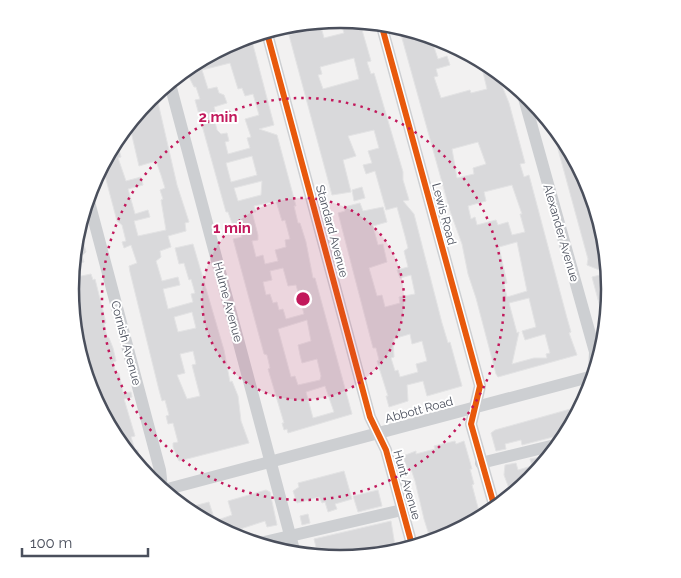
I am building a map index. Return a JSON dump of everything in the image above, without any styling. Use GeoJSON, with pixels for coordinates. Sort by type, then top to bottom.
{"type":"FeatureCollection","features":[{"type":"Feature","properties":{"kind":"street","name":"Lewis Road"},"geometry":{"type":"LineString","coordinates":[[383,31],[480,386],[471,424],[493,501]]}},
{"type":"Feature","properties":{"kind":"street","name":"Standard Avenue"},"geometry":{"type":"LineString","coordinates":[[268,37],[370,417],[377,433]]}},
{"type":"Feature","properties":{"kind":"street","name":"Hulme Avenue"},"geometry":{"type":"LineString","coordinates":[[171,89],[293,546]]}},
{"type":"Feature","properties":{"kind":"street","name":"Alexander Avenue"},"geometry":{"type":"LineString","coordinates":[[526,105],[595,350]]}},
{"type":"Feature","properties":{"kind":"street","name":"Cornish Avenue"},"geometry":{"type":"LineString","coordinates":[[91,210],[162,480]]}},
{"type":"Feature","properties":{"kind":"street","name":"Abbott Road"},"geometry":{"type":"LineString","coordinates":[[170,487],[586,377]]}},
{"type":"Feature","properties":{"kind":"street","name":"Hunt Avenue"},"geometry":{"type":"LineString","coordinates":[[377,433],[386,450],[411,541]]}},
{"type":"Feature","properties":{"kind":"street"},"geometry":{"type":"LineString","coordinates":[[481,463],[549,446]]}},
{"type":"Feature","properties":{"kind":"street"},"geometry":{"type":"LineString","coordinates":[[269,541],[402,510]]}},
{"type":"Feature","properties":{"kind":"building"},"geometry":{"type":"Polygon","coordinates":[[[321,28],[324,38],[344,33],[343,28],[362,28],[371,61],[367,62],[371,74],[374,73],[403,172],[403,180],[409,200],[403,201],[414,214],[442,323],[448,343],[450,342],[462,386],[427,396],[423,381],[407,385],[408,401],[389,407],[386,396],[388,396],[377,361],[379,360],[376,348],[373,348],[338,213],[345,211],[344,207],[360,203],[363,211],[383,207],[387,222],[373,226],[378,245],[383,244],[387,262],[369,268],[377,296],[382,295],[385,307],[400,303],[399,297],[415,294],[411,275],[400,278],[397,270],[408,267],[404,251],[408,248],[397,207],[386,210],[375,171],[366,174],[363,165],[372,163],[368,151],[379,148],[374,130],[348,136],[356,156],[343,160],[351,192],[332,195],[289,35],[321,28]],[[354,58],[320,67],[322,74],[318,75],[323,89],[359,79],[354,58]],[[410,334],[393,339],[394,357],[391,358],[395,371],[398,370],[400,377],[418,372],[416,364],[427,361],[422,341],[412,344],[410,334]]]}},
{"type":"Feature","properties":{"kind":"building"},"geometry":{"type":"Polygon","coordinates":[[[401,35],[425,41],[431,45],[433,44],[438,59],[447,56],[450,65],[436,69],[438,76],[434,77],[441,98],[470,90],[471,93],[487,89],[482,70],[501,82],[509,103],[525,163],[520,164],[524,177],[529,175],[571,332],[569,333],[577,355],[498,377],[468,274],[462,244],[450,211],[401,35]],[[478,142],[452,149],[457,178],[474,174],[473,168],[486,164],[478,142]],[[512,185],[484,192],[486,201],[468,206],[471,219],[475,217],[477,225],[496,220],[498,225],[508,222],[512,235],[525,232],[520,214],[522,214],[512,185]],[[517,242],[499,247],[507,283],[504,284],[507,297],[527,291],[517,242]],[[529,298],[509,303],[517,333],[519,332],[512,364],[534,358],[547,358],[546,354],[550,353],[545,334],[525,340],[522,331],[536,327],[529,298]]]}},
{"type":"Feature","properties":{"kind":"building"},"geometry":{"type":"Polygon","coordinates":[[[252,42],[274,125],[259,129],[277,135],[296,206],[294,206],[298,223],[300,223],[306,242],[313,278],[315,278],[352,414],[288,433],[287,429],[284,430],[282,423],[284,423],[268,369],[270,368],[267,355],[264,354],[233,239],[242,237],[238,224],[233,226],[228,212],[226,212],[195,100],[200,99],[196,87],[194,87],[189,76],[222,56],[252,42]],[[230,63],[202,70],[208,89],[217,87],[219,93],[224,95],[227,103],[214,107],[217,117],[214,118],[217,130],[221,134],[227,133],[229,141],[225,142],[228,154],[250,148],[247,138],[251,137],[245,119],[259,115],[253,94],[245,96],[242,88],[238,89],[230,63]],[[252,156],[226,163],[231,182],[257,175],[252,156]],[[262,181],[234,188],[238,201],[261,195],[262,181]],[[276,201],[254,206],[256,212],[252,212],[258,240],[252,241],[256,257],[263,255],[265,264],[278,261],[275,250],[286,247],[285,240],[290,239],[285,220],[282,221],[276,201]],[[283,268],[270,271],[272,280],[263,282],[266,295],[270,294],[273,303],[277,302],[279,310],[283,309],[286,319],[304,314],[296,285],[288,286],[283,268]],[[307,320],[278,329],[291,377],[295,376],[298,385],[320,380],[321,376],[317,359],[302,363],[300,355],[298,345],[311,341],[307,320]],[[325,386],[306,392],[313,418],[334,412],[325,386]]]}},
{"type":"Feature","properties":{"kind":"building"},"geometry":{"type":"Polygon","coordinates":[[[158,102],[177,185],[189,222],[185,223],[186,231],[168,236],[171,247],[160,251],[161,257],[156,261],[162,281],[178,277],[180,285],[163,289],[168,309],[193,302],[191,294],[195,293],[191,279],[189,280],[184,263],[179,264],[175,248],[193,244],[224,350],[230,382],[232,381],[238,396],[241,421],[249,443],[179,461],[173,447],[173,443],[178,442],[173,423],[168,424],[166,416],[169,415],[165,400],[162,401],[130,272],[129,266],[137,263],[131,245],[124,248],[122,242],[126,241],[122,225],[117,221],[105,175],[119,150],[121,157],[118,158],[126,181],[141,177],[143,185],[128,189],[135,214],[148,210],[150,217],[134,221],[138,236],[166,230],[161,200],[163,199],[160,190],[165,188],[156,161],[139,166],[131,132],[158,102]],[[192,312],[174,317],[178,332],[196,328],[192,312]],[[193,351],[180,354],[185,373],[177,375],[187,399],[200,396],[192,365],[196,364],[193,351]]]}},
{"type":"Feature","properties":{"kind":"building"},"geometry":{"type":"Polygon","coordinates":[[[556,141],[575,173],[588,205],[597,238],[601,271],[587,265],[588,259],[556,141]]]}},
{"type":"Feature","properties":{"kind":"building"},"geometry":{"type":"Polygon","coordinates":[[[362,187],[365,198],[354,201],[352,190],[362,187]]]}},
{"type":"Feature","properties":{"kind":"building"},"geometry":{"type":"Polygon","coordinates":[[[83,242],[86,252],[82,256],[84,262],[81,263],[83,242]]]}},
{"type":"Feature","properties":{"kind":"building"},"geometry":{"type":"Polygon","coordinates":[[[91,274],[93,280],[95,279],[106,323],[104,324],[107,337],[113,348],[116,361],[113,362],[116,374],[119,373],[123,393],[131,392],[132,397],[124,399],[135,436],[131,437],[135,450],[138,450],[139,455],[133,448],[123,434],[114,420],[93,373],[81,323],[80,276],[91,274]]]}},
{"type":"Feature","properties":{"kind":"building"},"geometry":{"type":"Polygon","coordinates":[[[601,275],[601,310],[592,277],[601,275]]]}},
{"type":"Feature","properties":{"kind":"building"},"geometry":{"type":"Polygon","coordinates":[[[573,408],[556,437],[522,445],[521,440],[505,444],[506,449],[496,451],[491,433],[495,430],[573,408]]]}},
{"type":"Feature","properties":{"kind":"building"},"geometry":{"type":"Polygon","coordinates":[[[455,441],[456,444],[464,441],[472,469],[470,469],[474,484],[472,485],[479,510],[456,524],[429,535],[415,481],[411,469],[407,468],[403,456],[416,451],[416,454],[435,449],[434,446],[455,441]]]}},
{"type":"Feature","properties":{"kind":"building"},"geometry":{"type":"Polygon","coordinates":[[[540,457],[525,474],[509,489],[504,475],[505,465],[516,463],[518,470],[532,466],[530,459],[540,457]]]}},
{"type":"Feature","properties":{"kind":"building"},"geometry":{"type":"Polygon","coordinates":[[[344,471],[352,499],[335,504],[337,509],[328,512],[325,502],[322,503],[319,497],[297,503],[293,491],[299,487],[298,483],[344,471]]]}},
{"type":"Feature","properties":{"kind":"building"},"geometry":{"type":"Polygon","coordinates":[[[266,490],[270,492],[277,525],[267,527],[265,521],[238,530],[225,524],[218,520],[232,515],[228,501],[266,490]]]}},
{"type":"Feature","properties":{"kind":"building"},"geometry":{"type":"Polygon","coordinates":[[[378,490],[382,506],[358,512],[353,496],[378,490]]]}},
{"type":"Feature","properties":{"kind":"building"},"geometry":{"type":"Polygon","coordinates":[[[209,502],[214,517],[195,506],[209,502]]]}},
{"type":"Feature","properties":{"kind":"building"},"geometry":{"type":"Polygon","coordinates":[[[308,514],[310,523],[302,525],[300,516],[308,514]]]}},
{"type":"Feature","properties":{"kind":"building"},"geometry":{"type":"Polygon","coordinates":[[[391,521],[395,544],[358,550],[323,550],[317,549],[314,539],[391,521]]]}},
{"type":"Feature","properties":{"kind":"cycle path"},"geometry":{"type":"LineString","coordinates":[[383,31],[480,386],[471,424],[493,501]]}},
{"type":"Feature","properties":{"kind":"cycle path"},"geometry":{"type":"LineString","coordinates":[[268,37],[370,417],[386,450],[411,541]]}}]}
